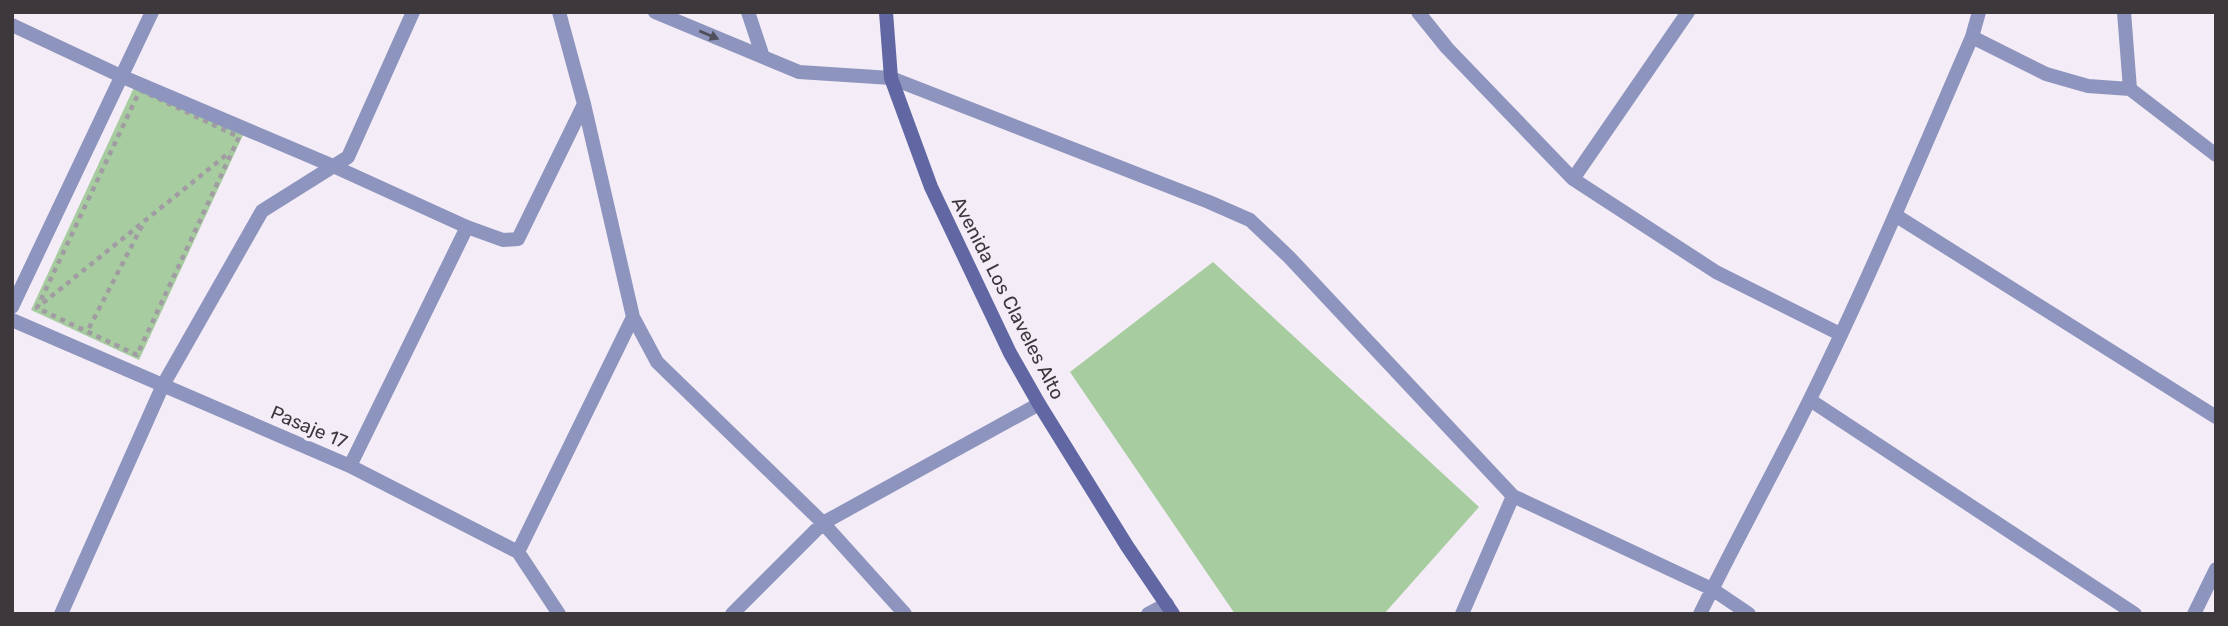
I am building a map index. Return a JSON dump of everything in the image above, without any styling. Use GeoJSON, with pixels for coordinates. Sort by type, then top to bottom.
{"type":"FeatureCollection","features":[{"type":"Feature","properties":{"kind":"street"},"geometry":{"type":"LineString","coordinates":[[12,307],[152,12]]}},
{"type":"Feature","properties":{"kind":"street"},"geometry":{"type":"LineString","coordinates":[[61,614],[163,386],[262,211],[348,157],[412,12]]}},
{"type":"Feature","properties":{"kind":"street"},"geometry":{"type":"LineString","coordinates":[[559,12],[584,104],[633,317],[657,362],[823,523],[905,614]]}},
{"type":"Feature","properties":{"kind":"street"},"geometry":{"type":"LineString","coordinates":[[655,12],[799,72],[891,78],[1250,220],[1289,257],[1513,496],[1712,589],[1749,614]]}},
{"type":"Feature","properties":{"kind":"street"},"geometry":{"type":"LineString","coordinates":[[748,12],[763,57]]}},
{"type":"Feature","properties":{"kind":"street","name":"Avenida Los Claveles Alto"},"geometry":{"type":"LineString","coordinates":[[886,12],[891,78],[931,187],[1010,353],[1127,546],[1170,609]]}},
{"type":"Feature","properties":{"kind":"street"},"geometry":{"type":"LineString","coordinates":[[1418,12],[1447,48],[1573,178],[1716,272],[1840,334]]}},
{"type":"Feature","properties":{"kind":"street"},"geometry":{"type":"LineString","coordinates":[[1573,178],[1688,12]]}},
{"type":"Feature","properties":{"kind":"street"},"geometry":{"type":"LineString","coordinates":[[1700,614],[1810,400],[1895,215],[1972,37],[1979,12]]}},
{"type":"Feature","properties":{"kind":"street"},"geometry":{"type":"LineString","coordinates":[[2124,12],[2130,89]]}},
{"type":"Feature","properties":{"kind":"street"},"geometry":{"type":"LineString","coordinates":[[12,25],[122,77],[333,166],[467,227],[503,240],[518,239],[584,104]]}},
{"type":"Feature","properties":{"kind":"street"},"geometry":{"type":"LineString","coordinates":[[1972,37],[2046,74],[2088,86],[2130,89],[2216,155]]}},
{"type":"Feature","properties":{"kind":"street"},"geometry":{"type":"LineString","coordinates":[[1895,215],[2216,416]]}},
{"type":"Feature","properties":{"kind":"street"},"geometry":{"type":"LineString","coordinates":[[350,466],[467,227]]}},
{"type":"Feature","properties":{"kind":"street"},"geometry":{"type":"LineString","coordinates":[[518,552],[633,317]]}},
{"type":"Feature","properties":{"kind":"street","name":"Pasaje 17"},"geometry":{"type":"LineString","coordinates":[[12,320],[350,466],[518,552],[559,614]]}},
{"type":"Feature","properties":{"kind":"street"},"geometry":{"type":"LineString","coordinates":[[1810,400],[2135,614]]}},
{"type":"Feature","properties":{"kind":"street"},"geometry":{"type":"LineString","coordinates":[[732,614],[823,523],[1039,404]]}},
{"type":"Feature","properties":{"kind":"street"},"geometry":{"type":"LineString","coordinates":[[1462,614],[1513,496]]}},
{"type":"Feature","properties":{"kind":"street"},"geometry":{"type":"LineString","coordinates":[[2194,614],[2216,569]]}},
{"type":"Feature","properties":{"kind":"street"},"geometry":{"type":"LineString","coordinates":[[1148,614],[1170,609]]}},
{"type":"Feature","properties":{"kind":"path"},"geometry":{"type":"LineString","coordinates":[[140,90],[239,137],[137,355],[37,308],[140,90]]}},
{"type":"Feature","properties":{"kind":"path"},"geometry":{"type":"LineString","coordinates":[[37,308],[232,150]]}},
{"type":"Feature","properties":{"kind":"path"},"geometry":{"type":"LineString","coordinates":[[88,332],[145,221]]}},
{"type":"Feature","properties":{"kind":"green space"},"geometry":{"type":"Polygon","coordinates":[[[136,83],[244,133],[139,360],[31,310],[136,83]]]}},
{"type":"Feature","properties":{"kind":"green space"},"geometry":{"type":"Polygon","coordinates":[[[1213,262],[1479,507],[1384,614],[1235,614],[1070,372],[1213,262]]]}}]}
